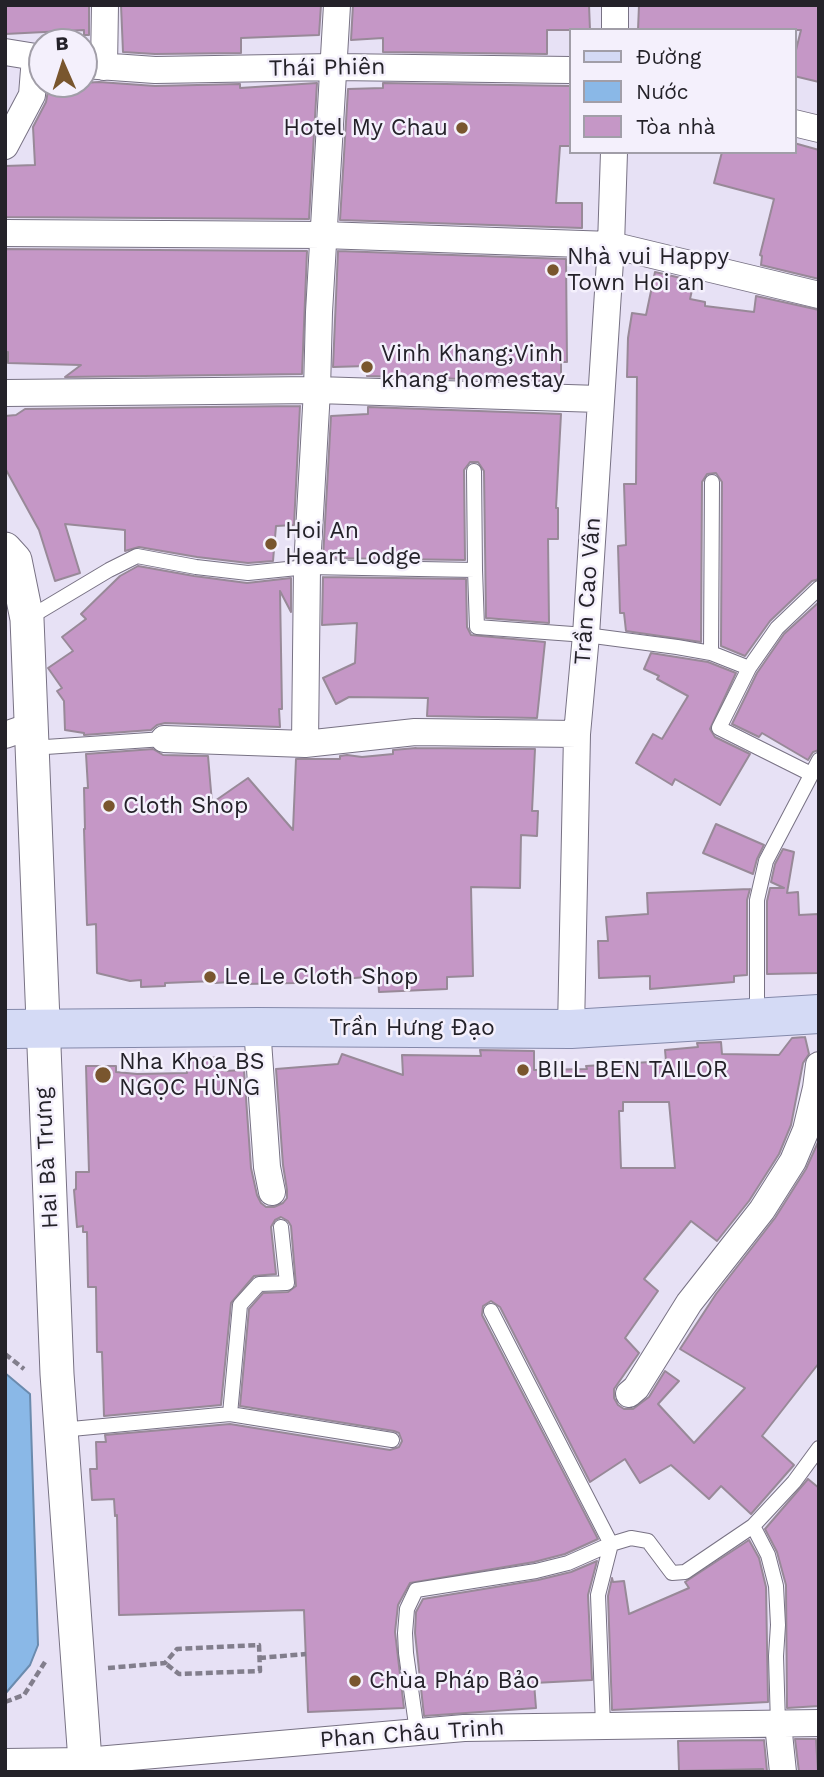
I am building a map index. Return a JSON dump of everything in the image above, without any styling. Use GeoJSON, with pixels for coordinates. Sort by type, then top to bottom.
{"type":"FeatureCollection","features":[{"type":"Feature","properties":{"kind":"main road","name":"Trần Hưng Đạo"},"geometry":{"type":"LineString","coordinates":[[23,1029],[571,1029],[819,1014]]}},
{"type":"Feature","properties":{"kind":"street"},"geometry":{"type":"LineString","coordinates":[[98,44],[105,5]]}},
{"type":"Feature","properties":{"kind":"street"},"geometry":{"type":"LineString","coordinates":[[305,744],[307,568],[337,5]]}},
{"type":"Feature","properties":{"kind":"street"},"geometry":{"type":"LineString","coordinates":[[615,5],[615,28]]}},
{"type":"Feature","properties":{"kind":"street"},"geometry":{"type":"LineString","coordinates":[[5,52],[28,55]]}},
{"type":"Feature","properties":{"kind":"street","name":"Thái Phiên"},"geometry":{"type":"LineString","coordinates":[[98,66],[229,70],[335,67],[568,71]]}},
{"type":"Feature","properties":{"kind":"street"},"geometry":{"type":"LineString","coordinates":[[5,146],[30,98]]}},
{"type":"Feature","properties":{"kind":"street"},"geometry":{"type":"LineString","coordinates":[[796,123],[819,129]]}},
{"type":"Feature","properties":{"kind":"street","name":"Trần Cao Vân"},"geometry":{"type":"LineString","coordinates":[[571,1029],[578,734],[611,245],[614,154]]}},
{"type":"Feature","properties":{"kind":"street"},"geometry":{"type":"LineString","coordinates":[[5,233],[323,235],[611,245],[819,295]]}},
{"type":"Feature","properties":{"kind":"street"},"geometry":{"type":"LineString","coordinates":[[5,393],[317,390],[599,399]]}},
{"type":"Feature","properties":{"kind":"street","name":"Hai Bà Trưng"},"geometry":{"type":"LineString","coordinates":[[5,549],[15,560],[27,619],[22,736],[23,1029],[61,1430],[85,1766]]}},
{"type":"Feature","properties":{"kind":"street"},"geometry":{"type":"LineString","coordinates":[[164,739],[305,744],[415,732],[578,734]]}},
{"type":"Feature","properties":{"kind":"street"},"geometry":{"type":"LineString","coordinates":[[257,1027],[267,1167],[272,1192]]}},
{"type":"Feature","properties":{"kind":"street"},"geometry":{"type":"LineString","coordinates":[[629,1394],[636,1388],[689,1303],[762,1210],[793,1161],[806,1130],[819,1065]]}},
{"type":"Feature","properties":{"kind":"street","name":"Phan Châu Trinh"},"geometry":{"type":"LineString","coordinates":[[5,1762],[85,1766],[464,1728],[819,1723]]}},
{"type":"Feature","properties":{"kind":"street"},"geometry":{"type":"LineString","coordinates":[[778,1724],[783,1772]]}},
{"type":"Feature","properties":{"kind":"lane"},"geometry":{"type":"LineString","coordinates":[[474,471],[477,628],[586,635],[677,647],[710,653],[749,668]]}},
{"type":"Feature","properties":{"kind":"lane"},"geometry":{"type":"LineString","coordinates":[[710,653],[712,482]]}},
{"type":"Feature","properties":{"kind":"lane"},"geometry":{"type":"LineString","coordinates":[[27,619],[137,556],[248,573],[307,568],[475,570]]}},
{"type":"Feature","properties":{"kind":"lane"},"geometry":{"type":"LineString","coordinates":[[811,774],[719,728],[749,668],[777,628],[819,589]]}},
{"type":"Feature","properties":{"kind":"lane"},"geometry":{"type":"LineString","coordinates":[[22,736],[164,739]]}},
{"type":"Feature","properties":{"kind":"lane"},"geometry":{"type":"LineString","coordinates":[[757,1018],[757,900],[766,861],[819,760]]}},
{"type":"Feature","properties":{"kind":"lane"},"geometry":{"type":"LineString","coordinates":[[230,1414],[240,1305],[259,1284],[287,1283],[281,1227]]}},
{"type":"Feature","properties":{"kind":"lane"},"geometry":{"type":"LineString","coordinates":[[491,1311],[611,1544],[598,1595],[603,1725]]}},
{"type":"Feature","properties":{"kind":"lane"},"geometry":{"type":"LineString","coordinates":[[61,1430],[230,1414],[392,1440]]}},
{"type":"Feature","properties":{"kind":"lane"},"geometry":{"type":"LineString","coordinates":[[417,1732],[405,1633],[407,1609],[416,1590],[536,1571],[568,1563],[631,1538],[648,1541],[672,1573],[685,1572],[753,1526],[794,1482],[819,1448]]}},
{"type":"Feature","properties":{"kind":"lane"},"geometry":{"type":"LineString","coordinates":[[753,1526],[768,1555],[776,1586],[778,1724]]}},
{"type":"Feature","properties":{"kind":"path"},"geometry":{"type":"LineString","coordinates":[[79,1671],[165,1663],[179,1674],[260,1671],[259,1645],[177,1649],[165,1663]]}},
{"type":"Feature","properties":{"kind":"path"},"geometry":{"type":"LineString","coordinates":[[259,1657],[306,1654]]}},
{"type":"Feature","properties":{"kind":"water"},"geometry":{"type":"Polygon","coordinates":[[[5,1373],[30,1394],[38,1645],[30,1665],[5,1694],[5,1373]]]}},
{"type":"Feature","properties":{"kind":"building"},"geometry":{"type":"Polygon","coordinates":[[[5,5],[89,5],[89,28],[28,28],[28,33],[5,34],[5,5]]]}},
{"type":"Feature","properties":{"kind":"building"},"geometry":{"type":"Polygon","coordinates":[[[121,5],[321,5],[319,35],[241,38],[241,53],[123,52],[121,5]]]}},
{"type":"Feature","properties":{"kind":"building"},"geometry":{"type":"Polygon","coordinates":[[[353,5],[589,5],[590,28],[547,30],[547,54],[383,52],[383,38],[351,40],[353,5]]]}},
{"type":"Feature","properties":{"kind":"building"},"geometry":{"type":"Polygon","coordinates":[[[639,5],[819,5],[819,82],[796,76],[796,50],[801,30],[796,28],[638,28],[639,5]]]}},
{"type":"Feature","properties":{"kind":"building"},"geometry":{"type":"Polygon","coordinates":[[[98,82],[155,86],[240,84],[240,88],[317,83],[309,219],[5,217],[5,166],[35,165],[33,127],[47,98],[98,98],[98,82]]]}},
{"type":"Feature","properties":{"kind":"building"},"geometry":{"type":"Polygon","coordinates":[[[383,83],[568,86],[568,146],[560,146],[556,203],[582,203],[582,228],[340,220],[348,89],[383,88],[383,83]]]}},
{"type":"Feature","properties":{"kind":"building"},"geometry":{"type":"Polygon","coordinates":[[[796,144],[819,150],[819,279],[761,265],[760,255],[774,199],[714,183],[721,154],[796,154],[796,144]]]}},
{"type":"Feature","properties":{"kind":"building"},"geometry":{"type":"Polygon","coordinates":[[[5,249],[307,251],[302,374],[65,377],[81,365],[8,363],[8,352],[5,353],[5,249]]]}},
{"type":"Feature","properties":{"kind":"building"},"geometry":{"type":"Polygon","coordinates":[[[338,251],[566,259],[567,362],[561,362],[561,382],[367,376],[367,366],[333,367],[338,251]]]}},
{"type":"Feature","properties":{"kind":"building"},"geometry":{"type":"Polygon","coordinates":[[[655,272],[694,281],[690,299],[705,302],[705,306],[754,312],[756,296],[819,310],[819,579],[812,581],[770,621],[745,656],[721,646],[722,482],[716,473],[707,474],[702,482],[701,642],[626,631],[624,613],[620,613],[618,546],[626,545],[624,484],[636,484],[637,377],[627,377],[628,338],[632,313],[646,315],[655,272]]]}},
{"type":"Feature","properties":{"kind":"building"},"geometry":{"type":"Polygon","coordinates":[[[300,406],[294,525],[276,526],[273,561],[248,563],[139,547],[125,551],[125,530],[65,524],[80,573],[55,581],[39,530],[5,468],[5,416],[16,415],[25,409],[300,406]]]}},
{"type":"Feature","properties":{"kind":"building"},"geometry":{"type":"Polygon","coordinates":[[[368,407],[561,414],[556,508],[558,539],[548,539],[549,623],[486,618],[484,471],[478,462],[470,462],[464,470],[465,560],[323,558],[331,416],[368,414],[368,407]]]}},
{"type":"Feature","properties":{"kind":"building"},"geometry":{"type":"Polygon","coordinates":[[[138,566],[247,583],[291,578],[291,612],[280,591],[280,727],[165,723],[151,730],[84,735],[65,730],[64,701],[57,691],[62,688],[48,668],[73,651],[62,637],[86,619],[81,614],[120,576],[138,566]]]}},
{"type":"Feature","properties":{"kind":"building"},"geometry":{"type":"Polygon","coordinates":[[[323,577],[466,579],[467,627],[471,635],[545,642],[537,718],[427,716],[428,698],[349,697],[336,704],[323,678],[355,663],[357,623],[322,625],[323,577]]]}},
{"type":"Feature","properties":{"kind":"building"},"geometry":{"type":"Polygon","coordinates":[[[819,602],[819,750],[813,752],[808,760],[762,733],[759,737],[732,724],[757,673],[784,634],[819,602]]]}},
{"type":"Feature","properties":{"kind":"building"},"geometry":{"type":"Polygon","coordinates":[[[651,653],[708,662],[736,673],[710,729],[715,737],[750,754],[720,805],[675,779],[672,785],[636,763],[653,734],[662,739],[688,696],[644,669],[651,653]]]}},
{"type":"Feature","properties":{"kind":"building"},"geometry":{"type":"Polygon","coordinates":[[[153,749],[163,755],[208,756],[212,803],[248,778],[293,830],[296,759],[340,759],[340,756],[347,755],[362,757],[393,754],[393,750],[535,749],[532,811],[538,811],[537,836],[521,835],[520,888],[471,887],[473,976],[447,977],[447,989],[379,992],[378,976],[295,983],[245,984],[245,981],[215,981],[141,987],[141,980],[130,981],[97,973],[96,924],[87,925],[84,829],[84,788],[88,788],[86,754],[153,749]]]}},
{"type":"Feature","properties":{"kind":"building"},"geometry":{"type":"Polygon","coordinates":[[[716,824],[764,845],[753,874],[703,853],[716,824]]]}},
{"type":"Feature","properties":{"kind":"building"},"geometry":{"type":"Polygon","coordinates":[[[783,849],[794,852],[787,893],[798,892],[799,915],[819,914],[819,973],[767,974],[767,901],[770,888],[784,888],[771,882],[775,864],[783,849]]]}},
{"type":"Feature","properties":{"kind":"building"},"geometry":{"type":"Polygon","coordinates":[[[750,889],[747,900],[747,975],[734,976],[734,982],[650,989],[650,976],[599,978],[598,941],[608,941],[606,917],[648,914],[647,893],[750,889]]]}},
{"type":"Feature","properties":{"kind":"building"},"geometry":{"type":"Polygon","coordinates":[[[805,1037],[809,1054],[803,1063],[791,1125],[779,1154],[749,1201],[717,1241],[691,1221],[644,1279],[658,1291],[625,1338],[639,1353],[614,1389],[614,1398],[618,1405],[624,1409],[633,1409],[649,1397],[665,1371],[679,1381],[658,1404],[694,1443],[745,1388],[680,1349],[716,1294],[775,1218],[806,1169],[819,1140],[819,1363],[762,1436],[794,1465],[751,1514],[721,1486],[709,1499],[671,1465],[640,1483],[625,1459],[590,1482],[500,1307],[491,1301],[483,1306],[482,1315],[598,1539],[565,1554],[534,1562],[410,1583],[398,1605],[395,1632],[404,1708],[308,1712],[304,1610],[119,1615],[117,1515],[115,1516],[114,1499],[92,1500],[90,1469],[97,1469],[96,1442],[106,1442],[105,1435],[230,1424],[390,1450],[399,1447],[402,1441],[399,1433],[394,1431],[240,1406],[249,1309],[263,1293],[288,1292],[296,1286],[291,1226],[281,1217],[275,1220],[271,1227],[276,1274],[254,1276],[231,1303],[221,1405],[104,1416],[102,1352],[97,1352],[96,1287],[88,1287],[87,1232],[83,1232],[83,1226],[77,1227],[74,1190],[76,1172],[89,1172],[86,1066],[116,1066],[116,1072],[137,1074],[187,1073],[186,1059],[223,1057],[224,1071],[244,1070],[251,1168],[261,1203],[266,1207],[274,1207],[287,1198],[276,1069],[338,1064],[342,1054],[403,1075],[402,1055],[481,1056],[480,1050],[534,1051],[534,1070],[587,1069],[586,1066],[666,1061],[665,1050],[698,1047],[697,1043],[721,1042],[722,1054],[779,1055],[792,1038],[805,1037]],[[623,1102],[623,1111],[619,1111],[621,1168],[675,1168],[669,1102],[623,1102]]]}},
{"type":"Feature","properties":{"kind":"building"},"geometry":{"type":"Polygon","coordinates":[[[808,1479],[819,1488],[819,1706],[787,1708],[786,1585],[777,1552],[765,1529],[808,1479]]]}},
{"type":"Feature","properties":{"kind":"building"},"geometry":{"type":"Polygon","coordinates":[[[749,1540],[759,1558],[766,1587],[768,1702],[612,1710],[608,1596],[612,1578],[613,1582],[624,1581],[629,1614],[689,1588],[685,1582],[749,1540]]]}},
{"type":"Feature","properties":{"kind":"building"},"geometry":{"type":"Polygon","coordinates":[[[597,1561],[588,1595],[592,1680],[534,1683],[536,1708],[424,1716],[415,1633],[416,1612],[423,1599],[538,1580],[571,1572],[597,1561]]]}},
{"type":"Feature","properties":{"kind":"building"},"geometry":{"type":"Polygon","coordinates":[[[795,1739],[816,1739],[818,1772],[799,1772],[795,1739]]]}},
{"type":"Feature","properties":{"kind":"building"},"geometry":{"type":"Polygon","coordinates":[[[764,1740],[767,1771],[679,1771],[678,1741],[764,1740]]]}},
{"type":"Feature","properties":{"kind":"place","name":"Hotel My Chau"},"geometry":{"type":"Point","coordinates":[462,128]}},
{"type":"Feature","properties":{"kind":"place","name":"Nhà vui Happy Town Hoi an"},"geometry":{"type":"Point","coordinates":[553,270]}},
{"type":"Feature","properties":{"kind":"place","name":"Vinh Khang;Vinh khang homestay"},"geometry":{"type":"Point","coordinates":[367,367]}},
{"type":"Feature","properties":{"kind":"place","name":"Hoi An Heart Lodge"},"geometry":{"type":"Point","coordinates":[271,544]}},
{"type":"Feature","properties":{"kind":"place","name":"Cloth Shop"},"geometry":{"type":"Point","coordinates":[109,806]}},
{"type":"Feature","properties":{"kind":"place","name":"Le Le Cloth Shop"},"geometry":{"type":"Point","coordinates":[210,977]}},
{"type":"Feature","properties":{"kind":"place","name":"BILL BEN TAILOR"},"geometry":{"type":"Point","coordinates":[523,1070]}},
{"type":"Feature","properties":{"kind":"place","name":"Nha Khoa BS NGỌC HÙNG"},"geometry":{"type":"Point","coordinates":[103,1075]}},
{"type":"Feature","properties":{"kind":"place","name":"Chùa Pháp Bảo"},"geometry":{"type":"Point","coordinates":[355,1681]}}]}
